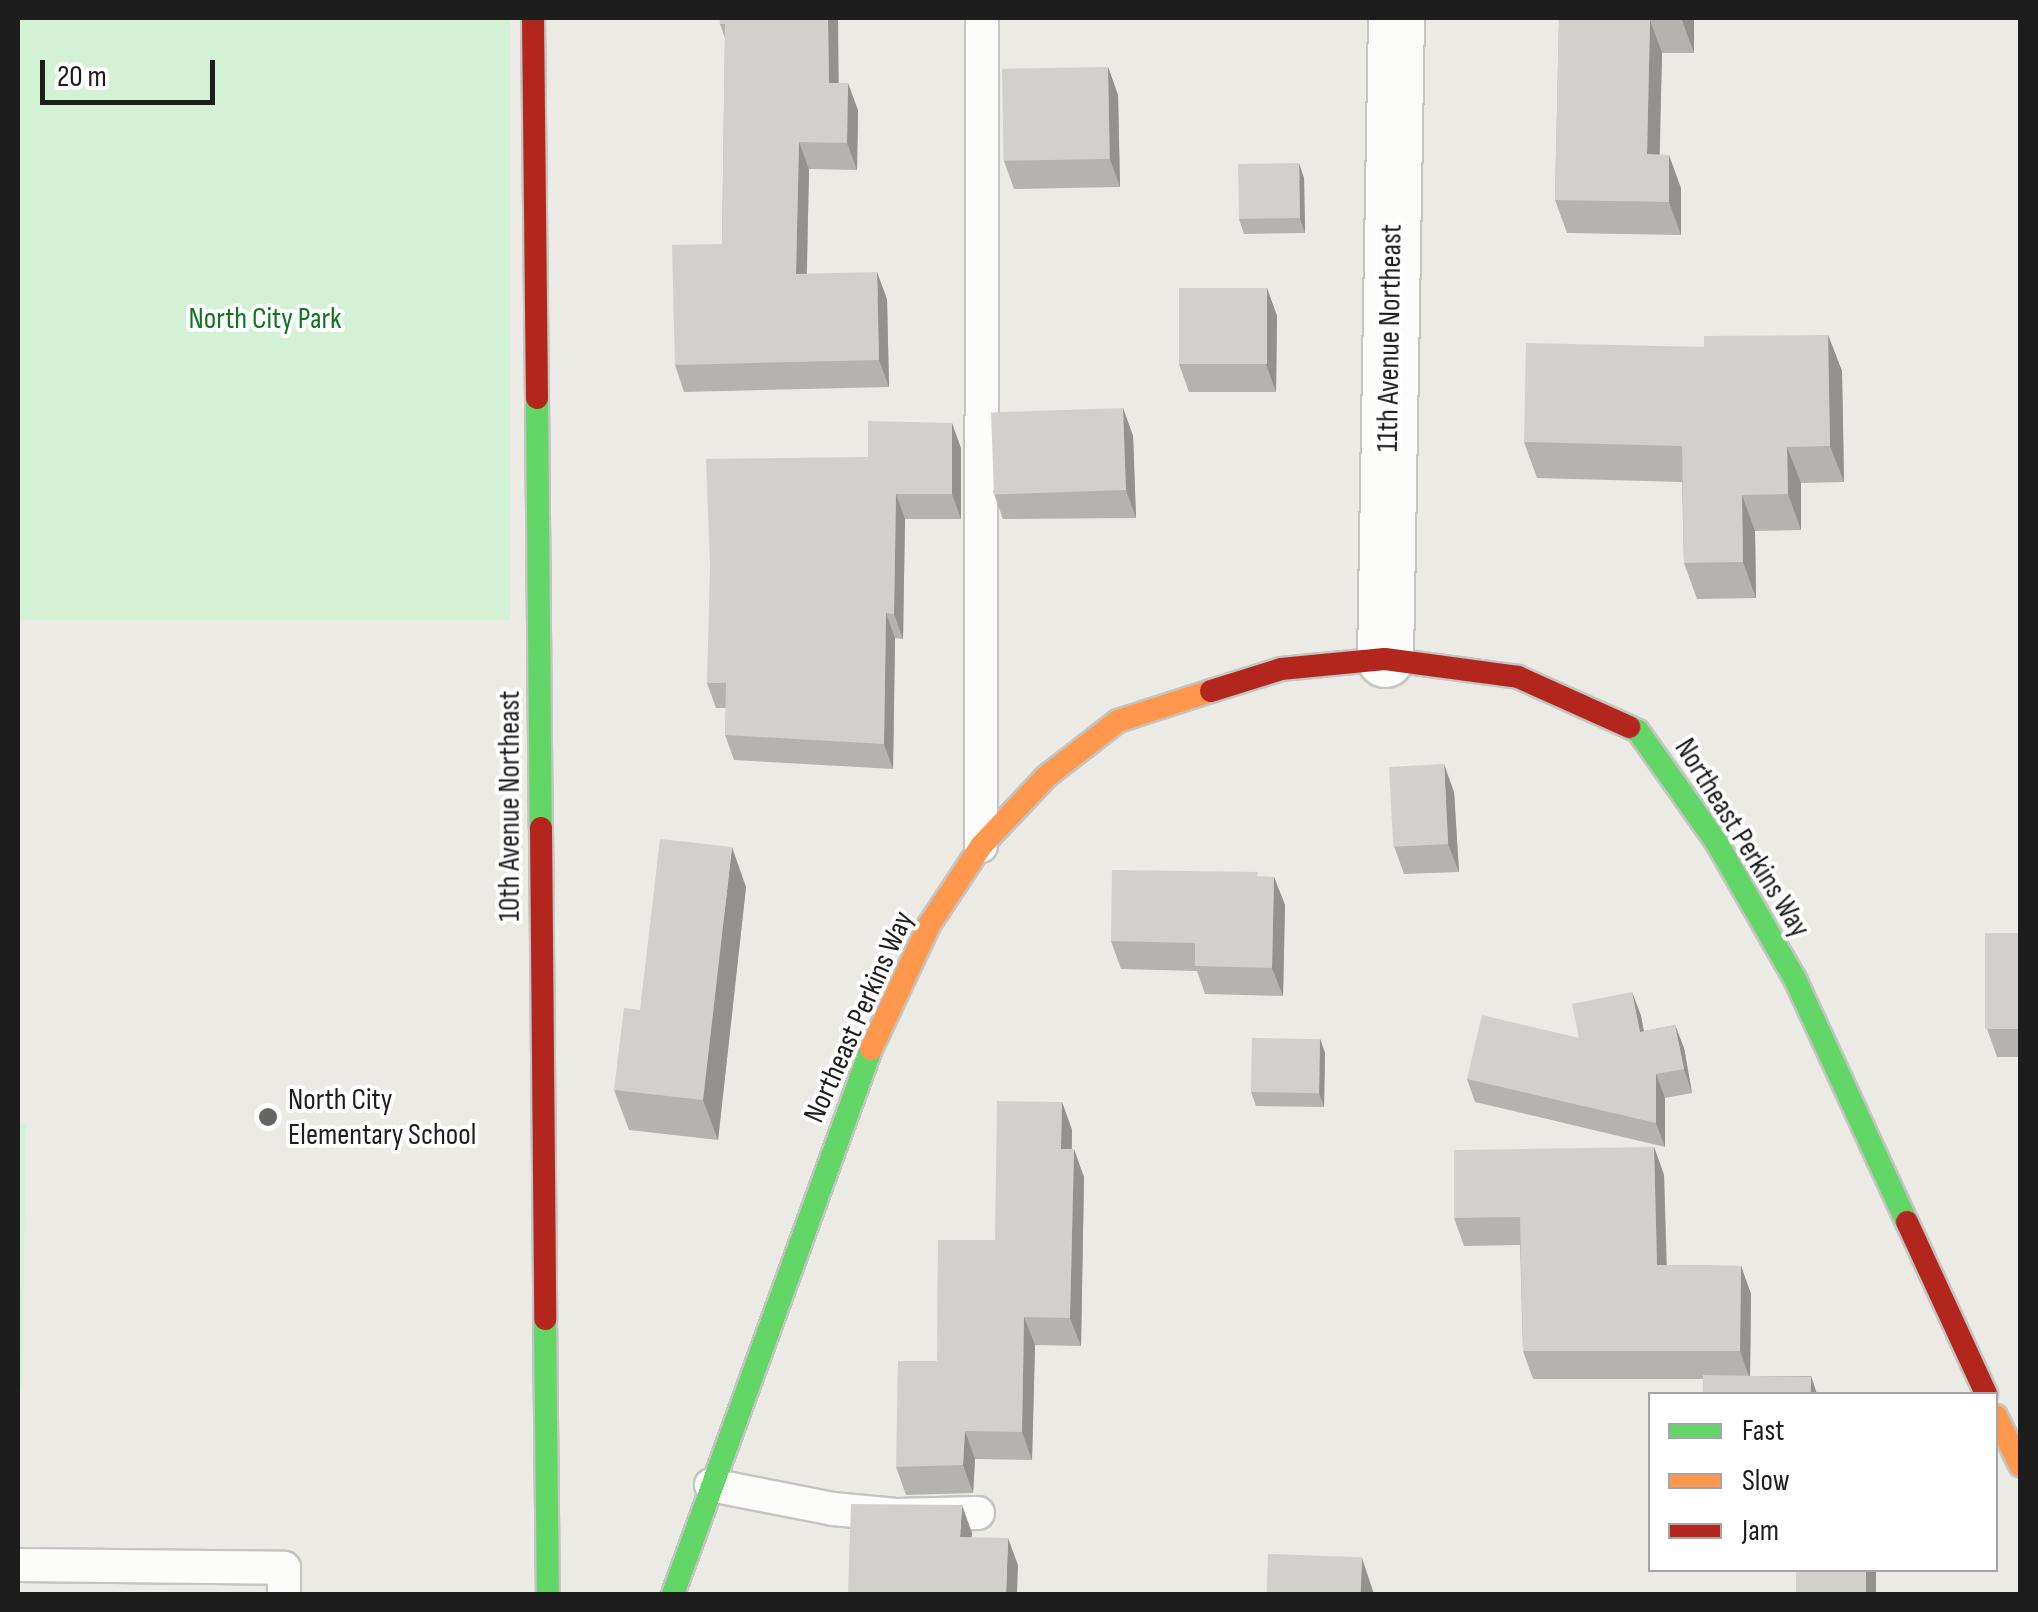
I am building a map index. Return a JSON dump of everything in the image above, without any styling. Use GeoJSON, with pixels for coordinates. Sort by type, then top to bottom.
{"type":"FeatureCollection","features":[{"type":"Feature","properties":{"kind":"main road","name":"10th Avenue Northeast"},"geometry":{"type":"LineString","coordinates":[[534,18],[548,1594]]}},
{"type":"Feature","properties":{"kind":"main road","name":"Northeast Perkins Way"},"geometry":{"type":"LineString","coordinates":[[673,1594],[870,1051],[929,925],[981,846],[1047,776],[1118,721],[1281,668],[1385,659],[1518,677],[1638,731],[1716,842],[1796,979],[1985,1392]]}},
{"type":"Feature","properties":{"kind":"main road"},"geometry":{"type":"LineString","coordinates":[[1998,1420],[2020,1465]]}},
{"type":"Feature","properties":{"kind":"street","name":"11th Avenue Northeast"},"geometry":{"type":"LineString","coordinates":[[1385,659],[1396,18]]}},
{"type":"Feature","properties":{"kind":"lane"},"geometry":{"type":"LineString","coordinates":[[981,846],[982,18]]}},
{"type":"Feature","properties":{"kind":"lane"},"geometry":{"type":"LineString","coordinates":[[711,1485],[833,1510],[896,1515],[978,1513]]}},
{"type":"Feature","properties":{"kind":"lane"},"geometry":{"type":"LineString","coordinates":[[18,1565],[284,1568],[284,1594]]}},
{"type":"Feature","properties":{"kind":"green space","name":"North City Park"},"geometry":{"type":"Polygon","coordinates":[[[18,18],[510,18],[510,620],[18,620],[18,18]]]}},
{"type":"Feature","properties":{"kind":"green space"},"geometry":{"type":"Polygon","coordinates":[[[18,1124],[26,1124],[22,1390],[18,1389],[18,1124]]]}},
{"type":"Feature","properties":{"kind":"building"},"geometry":{"type":"Polygon","coordinates":[[[719,18],[828,18],[829,83],[848,83],[847,143],[799,142],[796,274],[877,272],[879,360],[675,365],[672,245],[722,244],[725,24],[720,24],[719,18]]]}},
{"type":"Feature","properties":{"kind":"building"},"geometry":{"type":"Polygon","coordinates":[[[1559,18],[1682,18],[1650,20],[1647,154],[1669,155],[1669,202],[1555,200],[1559,18]]]}},
{"type":"Feature","properties":{"kind":"building"},"geometry":{"type":"Polygon","coordinates":[[[1108,67],[1110,159],[1004,161],[1002,69],[1108,67]]]}},
{"type":"Feature","properties":{"kind":"building"},"geometry":{"type":"Polygon","coordinates":[[[1299,163],[1300,218],[1239,219],[1238,164],[1299,163]]]}},
{"type":"Feature","properties":{"kind":"building"},"geometry":{"type":"Polygon","coordinates":[[[1179,288],[1267,288],[1267,364],[1179,364],[1179,288]]]}},
{"type":"Feature","properties":{"kind":"building"},"geometry":{"type":"Polygon","coordinates":[[[1828,335],[1830,446],[1787,447],[1788,494],[1742,495],[1743,562],[1684,563],[1682,446],[1524,442],[1526,343],[1704,347],[1704,336],[1828,335]]]}},
{"type":"Feature","properties":{"kind":"building"},"geometry":{"type":"Polygon","coordinates":[[[1123,408],[1126,490],[994,495],[991,413],[1123,408]]]}},
{"type":"Feature","properties":{"kind":"building"},"geometry":{"type":"Polygon","coordinates":[[[868,421],[952,423],[952,494],[896,494],[894,614],[886,613],[884,744],[725,735],[726,683],[707,683],[710,566],[706,459],[868,457],[868,421]]]}},
{"type":"Feature","properties":{"kind":"building"},"geometry":{"type":"Polygon","coordinates":[[[1444,764],[1448,844],[1393,847],[1389,767],[1444,764]]]}},
{"type":"Feature","properties":{"kind":"building"},"geometry":{"type":"Polygon","coordinates":[[[660,839],[732,847],[703,1100],[614,1090],[624,1008],[640,1010],[660,839]]]}},
{"type":"Feature","properties":{"kind":"building"},"geometry":{"type":"Polygon","coordinates":[[[1112,870],[1258,872],[1257,876],[1274,877],[1272,968],[1195,966],[1195,943],[1111,941],[1112,870]]]}},
{"type":"Feature","properties":{"kind":"building"},"geometry":{"type":"Polygon","coordinates":[[[1985,933],[2020,933],[2020,1029],[1985,1029],[1985,933]]]}},
{"type":"Feature","properties":{"kind":"building"},"geometry":{"type":"Polygon","coordinates":[[[1632,992],[1640,1032],[1675,1025],[1684,1069],[1656,1074],[1656,1123],[1467,1079],[1482,1015],[1579,1038],[1572,1004],[1632,992]]]}},
{"type":"Feature","properties":{"kind":"building"},"geometry":{"type":"Polygon","coordinates":[[[1252,1038],[1320,1039],[1319,1093],[1251,1092],[1252,1038]]]}},
{"type":"Feature","properties":{"kind":"building"},"geometry":{"type":"Polygon","coordinates":[[[997,1101],[1062,1102],[1061,1149],[1074,1149],[1070,1318],[1024,1317],[1022,1432],[965,1431],[963,1465],[896,1467],[898,1361],[937,1361],[938,1240],[995,1240],[997,1101]]]}},
{"type":"Feature","properties":{"kind":"building"},"geometry":{"type":"Polygon","coordinates":[[[1654,1147],[1657,1265],[1741,1266],[1740,1351],[1523,1351],[1520,1217],[1454,1218],[1454,1150],[1654,1147]]]}},
{"type":"Feature","properties":{"kind":"building"},"geometry":{"type":"Polygon","coordinates":[[[1703,1375],[1811,1377],[1811,1392],[1703,1392],[1703,1375]]]}},
{"type":"Feature","properties":{"kind":"building"},"geometry":{"type":"Polygon","coordinates":[[[851,1504],[962,1505],[960,1537],[1008,1538],[1006,1594],[848,1594],[851,1504]]]}},
{"type":"Feature","properties":{"kind":"building"},"geometry":{"type":"Polygon","coordinates":[[[1268,1554],[1362,1557],[1361,1594],[1267,1594],[1268,1554]]]}},
{"type":"Feature","properties":{"kind":"building"},"geometry":{"type":"Polygon","coordinates":[[[1796,1572],[1866,1572],[1866,1594],[1796,1594],[1796,1572]]]}},
{"type":"Feature","properties":{"kind":"traffic: fast"},"geometry":{"type":"LineString","coordinates":[[537,398],[541,828]]}},
{"type":"Feature","properties":{"kind":"traffic: fast"},"geometry":{"type":"LineString","coordinates":[[1629,727],[1638,731],[1717,843],[1795,979],[1907,1222]]}},
{"type":"Feature","properties":{"kind":"traffic: fast"},"geometry":{"type":"LineString","coordinates":[[673,1594],[871,1049]]}},
{"type":"Feature","properties":{"kind":"traffic: fast"},"geometry":{"type":"LineString","coordinates":[[545,1319],[548,1594]]}},
{"type":"Feature","properties":{"kind":"traffic: slow"},"geometry":{"type":"LineString","coordinates":[[871,1049],[929,925],[981,846],[1047,776],[1118,721],[1211,691]]}},
{"type":"Feature","properties":{"kind":"traffic: slow"},"geometry":{"type":"LineString","coordinates":[[1998,1420],[2020,1465]]}},
{"type":"Feature","properties":{"kind":"traffic: jam"},"geometry":{"type":"LineString","coordinates":[[533,18],[537,398]]}},
{"type":"Feature","properties":{"kind":"traffic: jam"},"geometry":{"type":"LineString","coordinates":[[1211,691],[1281,669],[1385,659],[1518,677],[1629,727]]}},
{"type":"Feature","properties":{"kind":"traffic: jam"},"geometry":{"type":"LineString","coordinates":[[541,828],[545,1319]]}},
{"type":"Feature","properties":{"kind":"traffic: jam"},"geometry":{"type":"LineString","coordinates":[[1907,1222],[1985,1392]]}},
{"type":"Feature","properties":{"kind":"place","name":"North City Elementary School"},"geometry":{"type":"Point","coordinates":[268,1117]}}]}
